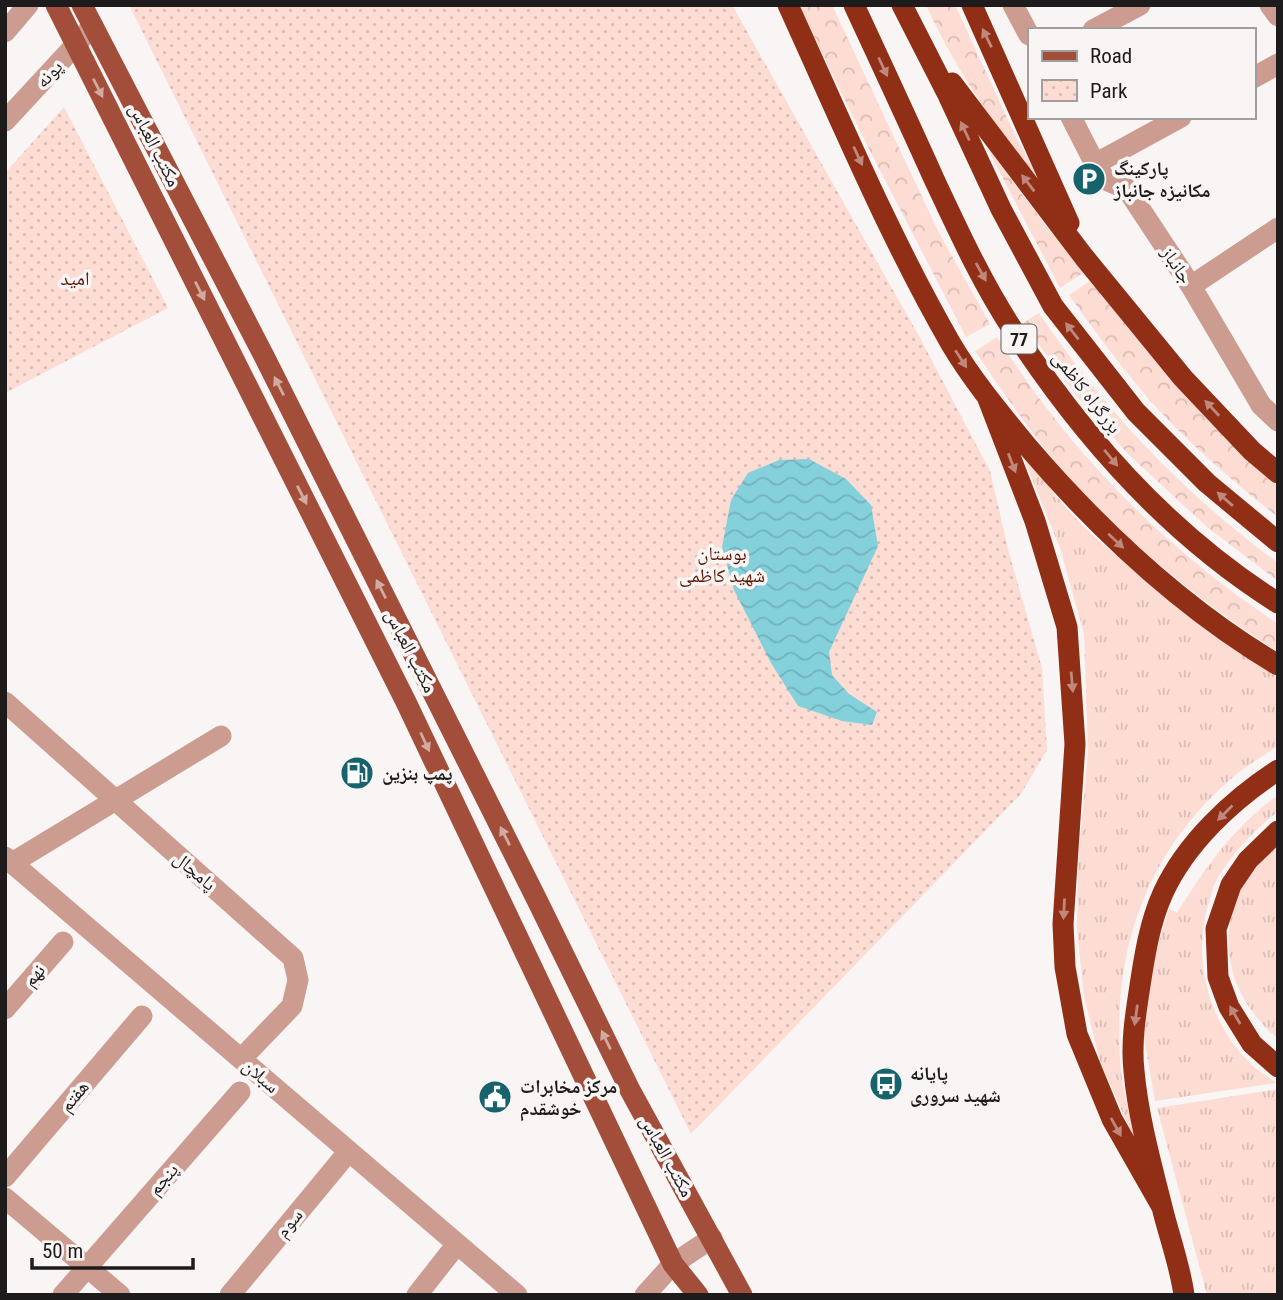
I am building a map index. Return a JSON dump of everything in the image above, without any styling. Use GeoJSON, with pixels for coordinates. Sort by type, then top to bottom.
{"type":"FeatureCollection","features":[{"type":"Feature","properties":{"kind":"highway"},"geometry":{"type":"LineString","coordinates":[[788,5],[900,248],[952,346],[988,400],[1064,489],[1116,541],[1246,646],[1278,664]]}},
{"type":"Feature","properties":{"kind":"highway","name":"بزرگراه کاظمی"},"geometry":{"type":"LineString","coordinates":[[854,5],[960,235],[1012,329],[1066,405],[1125,475],[1180,528],[1248,584],[1278,603]]}},
{"type":"Feature","properties":{"kind":"highway","name":"بزرگراه کاظمی"},"geometry":{"type":"LineString","coordinates":[[902,5],[1001,209],[1053,306],[1136,412],[1207,483],[1278,542]]}},
{"type":"Feature","properties":{"kind":"highway"},"geometry":{"type":"LineString","coordinates":[[972,5],[1084,257]]}},
{"type":"Feature","properties":{"kind":"highway"},"geometry":{"type":"LineString","coordinates":[[914,32],[1084,257],[1183,378],[1252,451],[1278,473]]}},
{"type":"Feature","properties":{"kind":"highway"},"geometry":{"type":"LineString","coordinates":[[988,400],[1035,521],[1067,627],[1075,744],[1063,924],[1065,967],[1077,1034],[1112,1119],[1161,1207]]}},
{"type":"Feature","properties":{"kind":"highway"},"geometry":{"type":"LineString","coordinates":[[1184,1295],[1161,1207],[1133,1071],[1133,1032],[1153,921],[1163,893],[1181,862],[1212,826],[1250,788],[1278,770]]}},
{"type":"Feature","properties":{"kind":"highway"},"geometry":{"type":"LineString","coordinates":[[1278,831],[1248,859],[1230,885],[1216,929],[1219,977],[1229,1007],[1252,1044],[1278,1067]]}},
{"type":"Feature","properties":{"kind":"main road","name":"مکتب العباس"},"geometry":{"type":"LineString","coordinates":[[56,5],[406,702],[673,1264],[698,1295]]}},
{"type":"Feature","properties":{"kind":"main road","name":"مکتب العباس"},"geometry":{"type":"LineString","coordinates":[[82,5],[265,358],[630,1090],[742,1295]]}},
{"type":"Feature","properties":{"kind":"main road"},"geometry":{"type":"LineString","coordinates":[[406,702],[431,690]]}},
{"type":"Feature","properties":{"kind":"street"},"geometry":{"type":"LineString","coordinates":[[5,32],[27,5]]}},
{"type":"Feature","properties":{"kind":"street"},"geometry":{"type":"LineString","coordinates":[[1013,5],[1028,33]]}},
{"type":"Feature","properties":{"kind":"street"},"geometry":{"type":"LineString","coordinates":[[1097,28],[1140,5]]}},
{"type":"Feature","properties":{"kind":"street"},"geometry":{"type":"LineString","coordinates":[[1270,5],[1278,16]]}},
{"type":"Feature","properties":{"kind":"street","name":"پونه"},"geometry":{"type":"LineString","coordinates":[[5,121],[93,26]]}},
{"type":"Feature","properties":{"kind":"street"},"geometry":{"type":"LineString","coordinates":[[1255,77],[1278,64]]}},
{"type":"Feature","properties":{"kind":"street","name":"جانباز"},"geometry":{"type":"LineString","coordinates":[[1073,119],[1095,164],[1106,180],[1127,189],[1270,399],[1278,421]]}},
{"type":"Feature","properties":{"kind":"street"},"geometry":{"type":"LineString","coordinates":[[1095,164],[1177,119]]}},
{"type":"Feature","properties":{"kind":"street"},"geometry":{"type":"LineString","coordinates":[[1191,286],[1278,228]]}},
{"type":"Feature","properties":{"kind":"street","name":"پامچال"},"geometry":{"type":"LineString","coordinates":[[5,702],[293,958],[298,980],[292,1006],[241,1059]]}},
{"type":"Feature","properties":{"kind":"street"},"geometry":{"type":"LineString","coordinates":[[9,860],[116,801],[221,736]]}},
{"type":"Feature","properties":{"kind":"street","name":"سبلان"},"geometry":{"type":"LineString","coordinates":[[9,860],[517,1295]]}},
{"type":"Feature","properties":{"kind":"street","name":"نهم"},"geometry":{"type":"LineString","coordinates":[[5,1009],[63,942]]}},
{"type":"Feature","properties":{"kind":"street","name":"هفتم"},"geometry":{"type":"LineString","coordinates":[[5,1177],[142,1016]]}},
{"type":"Feature","properties":{"kind":"street","name":"پنجم"},"geometry":{"type":"LineString","coordinates":[[63,1295],[240,1092]]}},
{"type":"Feature","properties":{"kind":"street","name":"سوم"},"geometry":{"type":"LineString","coordinates":[[230,1295],[349,1151]]}},
{"type":"Feature","properties":{"kind":"street"},"geometry":{"type":"LineString","coordinates":[[5,1198],[120,1295]]}},
{"type":"Feature","properties":{"kind":"street"},"geometry":{"type":"LineString","coordinates":[[645,1295],[673,1264],[712,1238]]}},
{"type":"Feature","properties":{"kind":"street"},"geometry":{"type":"LineString","coordinates":[[417,1295],[457,1244]]}},
{"type":"Feature","properties":{"kind":"green space","name":"بوستان شهید کاظمی"},"geometry":{"type":"Polygon","coordinates":[[[129,5],[732,5],[920,338],[990,471],[1009,553],[1042,668],[1047,750],[1021,794],[691,1134],[129,5]]]}},
{"type":"Feature","properties":{"kind":"green space"},"geometry":{"type":"Polygon","coordinates":[[[798,5],[832,5],[938,231],[990,324],[966,337],[798,5]]]}},
{"type":"Feature","properties":{"kind":"green space"},"geometry":{"type":"Polygon","coordinates":[[[926,5],[955,5],[1014,133],[1046,191],[980,102],[951,55],[926,5]]]}},
{"type":"Feature","properties":{"kind":"green space","name":"امید"},"geometry":{"type":"Polygon","coordinates":[[[64,107],[168,308],[5,393],[5,173],[64,107]]]}},
{"type":"Feature","properties":{"kind":"green space"},"geometry":{"type":"Polygon","coordinates":[[[985,144],[1052,234],[1058,231],[1086,271],[1060,288],[985,144]]]}},
{"type":"Feature","properties":{"kind":"green space"},"geometry":{"type":"Polygon","coordinates":[[[1090,281],[1203,413],[1278,486],[1278,517],[1185,437],[1118,362],[1069,295],[1090,281]]]}},
{"type":"Feature","properties":{"kind":"green space"},"geometry":{"type":"Polygon","coordinates":[[[1039,313],[1091,384],[1147,448],[1209,507],[1278,563],[1278,581],[1207,527],[1128,454],[1075,394],[1023,323],[1039,313]]]}},
{"type":"Feature","properties":{"kind":"green space"},"geometry":{"type":"Polygon","coordinates":[[[997,337],[1057,421],[1122,495],[1195,563],[1278,624],[1278,652],[1227,617],[1153,559],[1070,478],[1027,425],[975,351],[997,337]]]}},
{"type":"Feature","properties":{"kind":"green space"},"geometry":{"type":"Polygon","coordinates":[[[1019,446],[1052,491],[1090,533],[1158,589],[1278,677],[1278,746],[1233,777],[1203,806],[1178,837],[1158,869],[1130,940],[1119,1018],[1120,1059],[1136,1143],[1100,1061],[1084,997],[1077,929],[1078,865],[1088,752],[1084,634],[1060,548],[1019,446]]]}},
{"type":"Feature","properties":{"kind":"green space"},"geometry":{"type":"Polygon","coordinates":[[[1278,795],[1278,811],[1245,842],[1216,881],[1204,921],[1202,943],[1207,987],[1223,1028],[1250,1063],[1276,1083],[1155,1101],[1143,1032],[1155,955],[1169,909],[1177,913],[1222,849],[1247,821],[1278,795]]]}},
{"type":"Feature","properties":{"kind":"green space"},"geometry":{"type":"Polygon","coordinates":[[[1278,846],[1278,1039],[1261,1023],[1238,987],[1231,967],[1229,946],[1230,925],[1244,882],[1278,846]]]}},
{"type":"Feature","properties":{"kind":"green space"},"geometry":{"type":"Polygon","coordinates":[[[1278,1089],[1278,1295],[1207,1295],[1157,1108],[1278,1089]]]}},
{"type":"Feature","properties":{"kind":"water"},"geometry":{"type":"Polygon","coordinates":[[[809,459],[846,479],[871,505],[878,546],[829,652],[832,675],[849,694],[877,712],[872,725],[842,721],[798,706],[771,663],[734,590],[722,547],[731,500],[748,473],[779,460],[809,459]]]}},
{"type":"Feature","properties":{"kind":"place","name":"پارکینگ مکانیزه جانباز"},"geometry":{"type":"Point","coordinates":[1089,179]}},
{"type":"Feature","properties":{"kind":"place","name":"پمپ بنزین"},"geometry":{"type":"Point","coordinates":[357,773]}},
{"type":"Feature","properties":{"kind":"place","name":"پایانه شهید سروری"},"geometry":{"type":"Point","coordinates":[886,1084]}},
{"type":"Feature","properties":{"kind":"place","name":"مرکز مخابرات خوشقدم"},"geometry":{"type":"Point","coordinates":[495,1097]}}]}
